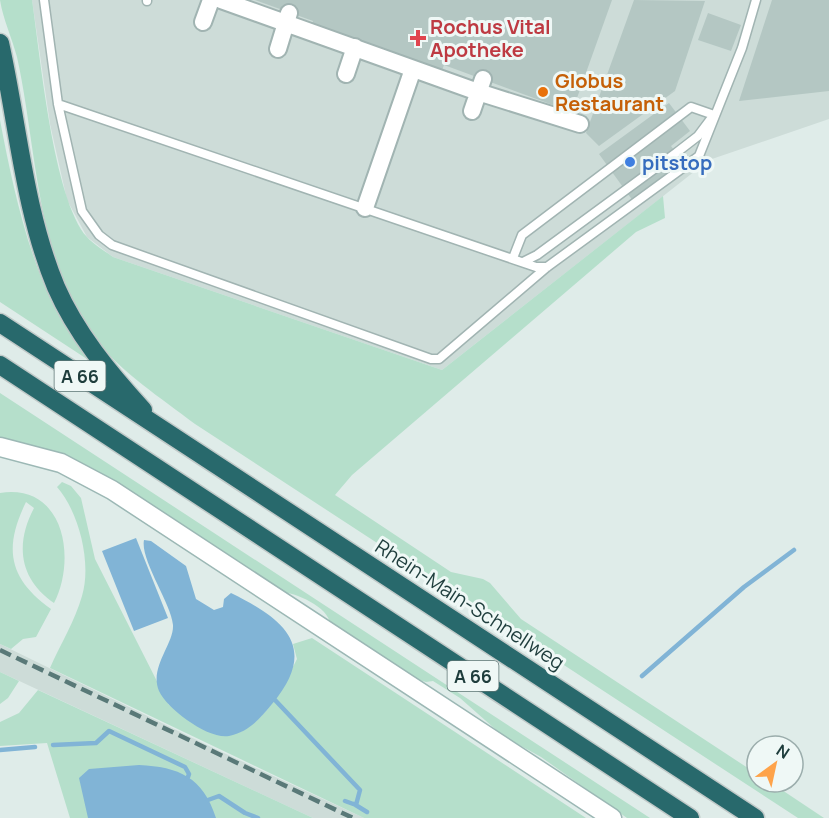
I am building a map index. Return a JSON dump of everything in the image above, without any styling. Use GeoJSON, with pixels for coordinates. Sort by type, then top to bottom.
{"type":"FeatureCollection","features":[{"type":"Feature","properties":{"kind":"highway"},"geometry":{"type":"LineString","coordinates":[[0,43],[37,230],[57,289],[73,319],[102,363],[160,429]]}},
{"type":"Feature","properties":{"kind":"highway","name":"A 66"},"geometry":{"type":"LineString","coordinates":[[0,323],[160,429]]}},
{"type":"Feature","properties":{"kind":"highway","name":"A 66"},"geometry":{"type":"LineString","coordinates":[[4,368],[690,818]]}},
{"type":"Feature","properties":{"kind":"highway","name":"Rhein-Main-Schnellweg"},"geometry":{"type":"LineString","coordinates":[[160,429],[755,818]]}},
{"type":"Feature","properties":{"kind":"main road"},"geometry":{"type":"LineString","coordinates":[[0,447],[62,463],[112,490],[612,818]]}},
{"type":"Feature","properties":{"kind":"street"},"geometry":{"type":"LineString","coordinates":[[203,22],[211,0]]}},
{"type":"Feature","properties":{"kind":"street"},"geometry":{"type":"LineString","coordinates":[[221,0],[288,18],[413,69],[481,85],[580,124]]}},
{"type":"Feature","properties":{"kind":"street"},"geometry":{"type":"LineString","coordinates":[[278,49],[288,18]]}},
{"type":"Feature","properties":{"kind":"street"},"geometry":{"type":"LineString","coordinates":[[346,74],[355,47]]}},
{"type":"Feature","properties":{"kind":"street"},"geometry":{"type":"LineString","coordinates":[[365,208],[413,69]]}},
{"type":"Feature","properties":{"kind":"street"},"geometry":{"type":"LineString","coordinates":[[472,111],[481,85]]}},
{"type":"Feature","properties":{"kind":"lane"},"geometry":{"type":"LineString","coordinates":[[44,0],[58,104],[82,212],[99,236],[112,245],[431,359],[445,357],[547,267],[691,164],[704,148],[714,115],[742,48],[756,0]]}},
{"type":"Feature","properties":{"kind":"lane"},"geometry":{"type":"LineString","coordinates":[[58,104],[523,262],[547,267]]}},
{"type":"Feature","properties":{"kind":"lane"},"geometry":{"type":"LineString","coordinates":[[513,258],[522,235],[692,107],[714,115]]}},
{"type":"Feature","properties":{"kind":"lane"},"geometry":{"type":"LineString","coordinates":[[523,262],[537,255],[698,136],[714,115]]}},
{"type":"Feature","properties":{"kind":"shaded area"},"geometry":{"type":"Polygon","coordinates":[[[32,0],[829,0],[829,119],[709,160],[442,370],[113,257],[87,237],[67,200],[50,124],[32,0]]]}},
{"type":"Feature","properties":{"kind":"shaded area"},"geometry":{"type":"Polygon","coordinates":[[[0,644],[211,747],[364,818],[313,818],[0,672],[0,644]]]}},
{"type":"Feature","properties":{"kind":"green space"},"geometry":{"type":"Polygon","coordinates":[[[0,0],[32,0],[50,124],[65,192],[75,218],[93,243],[113,257],[442,370],[663,196],[665,218],[636,232],[352,475],[335,495],[451,572],[483,579],[490,583],[521,619],[745,766],[745,783],[195,424],[142,385],[117,363],[95,339],[76,309],[61,276],[41,203],[17,57],[0,0]]]}},
{"type":"Feature","properties":{"kind":"green space"},"geometry":{"type":"Polygon","coordinates":[[[0,120],[20,211],[42,279],[59,316],[90,361],[0,302],[0,120]]]}},
{"type":"Feature","properties":{"kind":"green space"},"geometry":{"type":"Polygon","coordinates":[[[0,393],[650,818],[627,818],[541,757],[503,736],[460,698],[433,681],[426,682],[413,678],[330,624],[318,606],[294,595],[280,592],[143,502],[0,439],[0,393]]]}},
{"type":"Feature","properties":{"kind":"green space"},"geometry":{"type":"Polygon","coordinates":[[[62,482],[71,486],[81,498],[95,559],[169,705],[240,732],[267,710],[280,691],[297,659],[293,644],[312,638],[586,818],[364,818],[50,668],[75,615],[85,583],[82,538],[72,510],[57,487],[62,482]]]}},
{"type":"Feature","properties":{"kind":"green space"},"geometry":{"type":"Polygon","coordinates":[[[0,493],[22,493],[39,500],[51,512],[60,527],[64,546],[61,585],[54,603],[42,594],[27,572],[23,548],[24,535],[34,508],[26,502],[14,534],[14,562],[26,586],[51,609],[36,637],[23,639],[11,649],[0,644],[0,493]]]}},
{"type":"Feature","properties":{"kind":"green space"},"geometry":{"type":"Polygon","coordinates":[[[0,672],[19,681],[8,698],[0,704],[0,672]]]}},
{"type":"Feature","properties":{"kind":"green space"},"geometry":{"type":"Polygon","coordinates":[[[38,690],[313,818],[70,818],[47,743],[0,746],[0,722],[19,713],[38,690]]]}},
{"type":"Feature","properties":{"kind":"green space"},"geometry":{"type":"Polygon","coordinates":[[[761,794],[788,794],[824,818],[798,818],[761,794]]]}},
{"type":"Feature","properties":{"kind":"water"},"geometry":{"type":"Polygon","coordinates":[[[136,538],[168,618],[134,631],[102,551],[136,538]]]}},
{"type":"Feature","properties":{"kind":"water"},"geometry":{"type":"Polygon","coordinates":[[[144,540],[151,541],[186,566],[196,599],[214,610],[223,607],[224,599],[231,593],[267,614],[281,625],[290,638],[294,651],[293,667],[286,684],[263,715],[236,734],[221,736],[200,728],[170,706],[159,691],[157,673],[170,640],[173,625],[147,559],[144,540]]]}},
{"type":"Feature","properties":{"kind":"water"},"geometry":{"type":"Polygon","coordinates":[[[139,765],[166,768],[188,777],[204,793],[216,818],[88,818],[79,778],[89,769],[139,765]]]}},
{"type":"Feature","properties":{"kind":"building"},"geometry":{"type":"Polygon","coordinates":[[[255,0],[612,0],[572,112],[444,65],[441,73],[311,27],[313,21],[255,0]]]}},
{"type":"Feature","properties":{"kind":"building"},"geometry":{"type":"Polygon","coordinates":[[[634,0],[705,1],[675,91],[599,146],[586,133],[634,0]]]}},
{"type":"Feature","properties":{"kind":"building"},"geometry":{"type":"Polygon","coordinates":[[[772,0],[829,0],[829,91],[739,101],[772,0]]]}},
{"type":"Feature","properties":{"kind":"building"},"geometry":{"type":"Polygon","coordinates":[[[708,13],[741,25],[731,51],[698,40],[708,13]]]}},
{"type":"Feature","properties":{"kind":"building"},"geometry":{"type":"Polygon","coordinates":[[[669,103],[690,131],[671,146],[684,164],[633,201],[599,154],[669,103]]]}},
{"type":"Feature","properties":{"kind":"waterway"},"geometry":{"type":"LineString","coordinates":[[642,676],[744,587],[794,550]]}},
{"type":"Feature","properties":{"kind":"waterway"},"geometry":{"type":"LineString","coordinates":[[275,700],[360,790],[356,805],[345,801]]}},
{"type":"Feature","properties":{"kind":"waterway"},"geometry":{"type":"LineString","coordinates":[[53,745],[96,743],[109,731],[185,767],[189,774],[188,777]]}},
{"type":"Feature","properties":{"kind":"waterway"},"geometry":{"type":"LineString","coordinates":[[0,750],[35,747]]}},
{"type":"Feature","properties":{"kind":"waterway"},"geometry":{"type":"LineString","coordinates":[[208,800],[219,796],[245,813],[258,818]]}},
{"type":"Feature","properties":{"kind":"waterway"},"geometry":{"type":"LineString","coordinates":[[354,804],[367,812]]}},
{"type":"Feature","properties":{"kind":"railway"},"geometry":{"type":"LineString","coordinates":[[0,650],[353,818]]}},
{"type":"Feature","properties":{"kind":"place","name":"Rochus Vital Apotheke"},"geometry":{"type":"Point","coordinates":[418,38]}},
{"type":"Feature","properties":{"kind":"place","name":"Globus Restaurant"},"geometry":{"type":"Point","coordinates":[543,92]}},
{"type":"Feature","properties":{"kind":"place","name":"pitstop"},"geometry":{"type":"Point","coordinates":[630,162]}}]}
